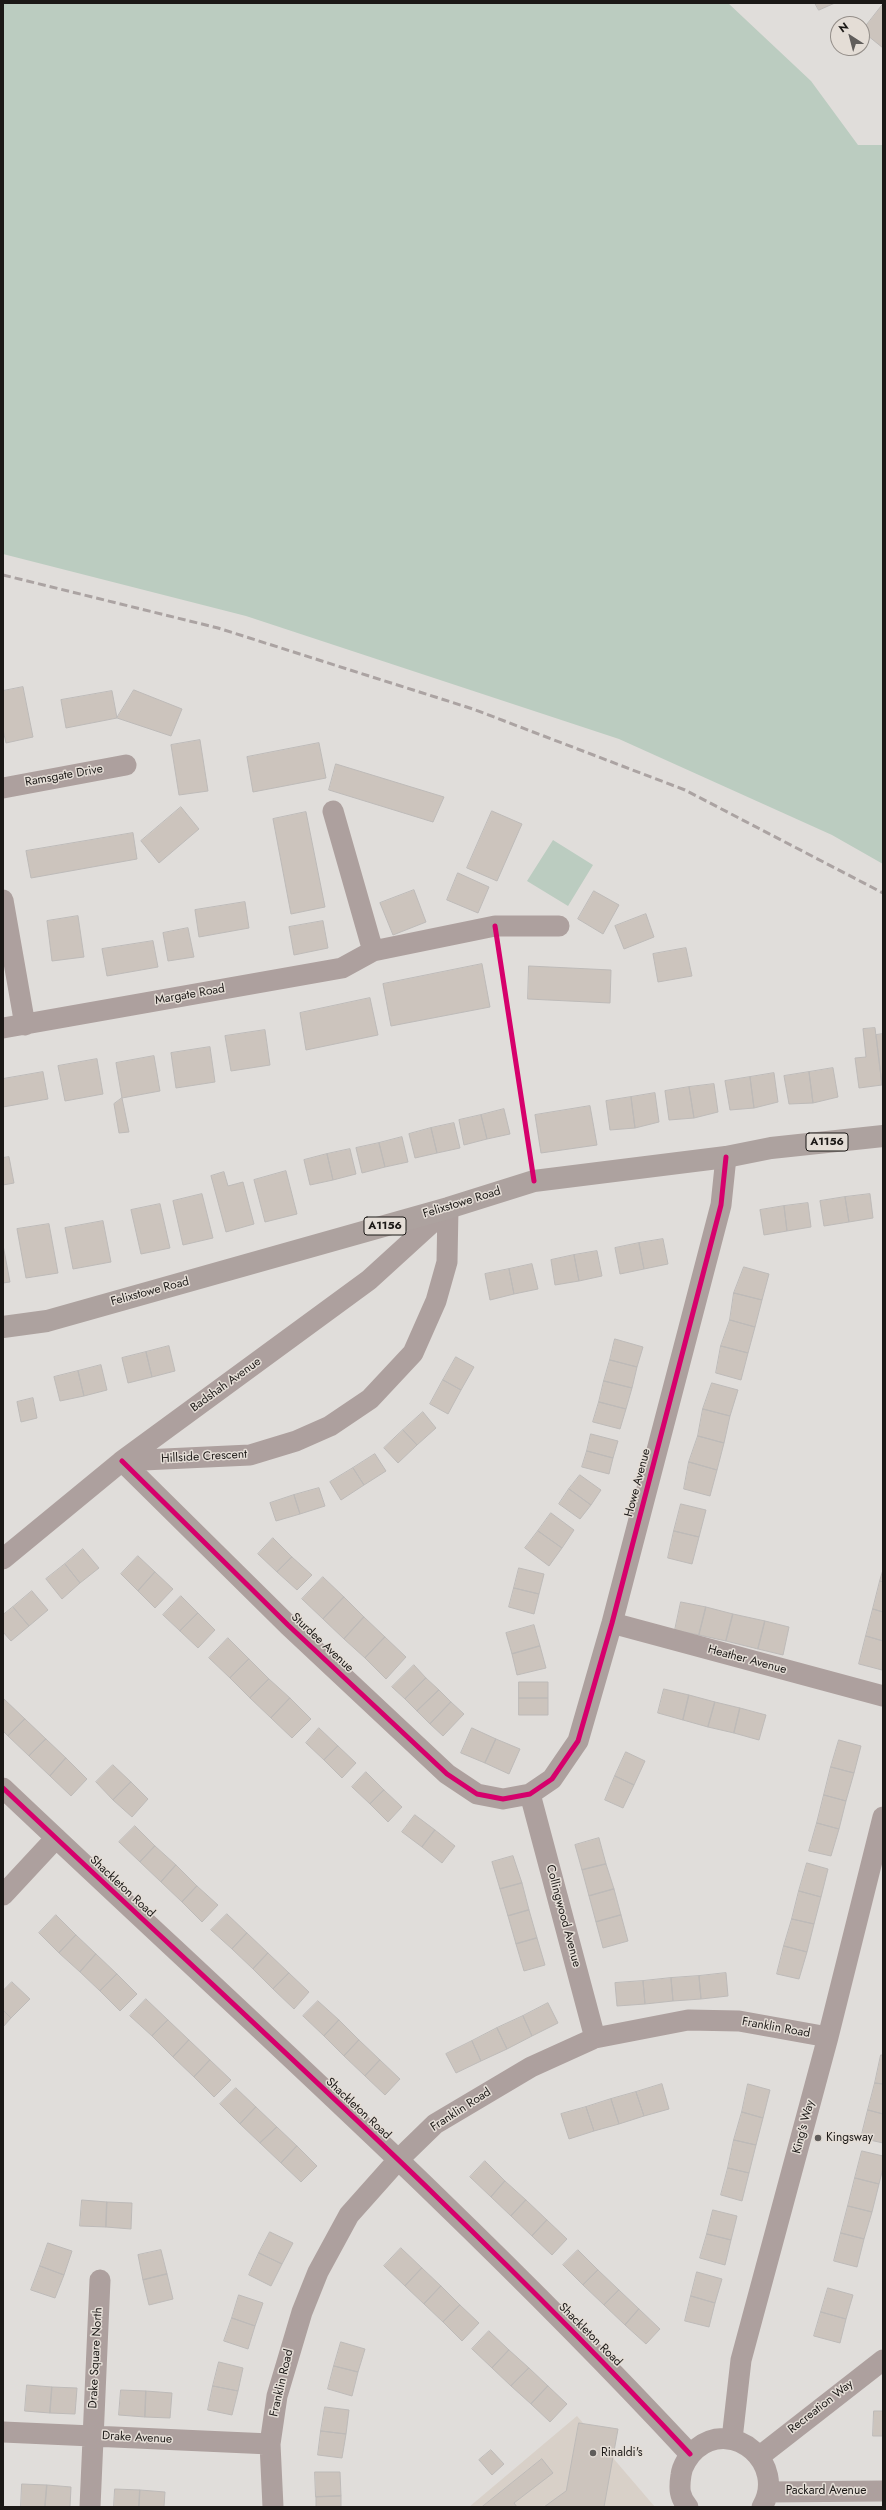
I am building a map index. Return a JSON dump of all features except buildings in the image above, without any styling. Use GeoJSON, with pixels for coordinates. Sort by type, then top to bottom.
{"type":"FeatureCollection","features":[{"type":"Feature","properties":{"kind":"main road","name":"Felixstowe Road"},"geometry":{"type":"LineString","coordinates":[[3,1327],[47,1321],[448,1208],[534,1181],[726,1156],[771,1148],[883,1136]]}},
{"type":"Feature","properties":{"kind":"street","name":"Ramsgate Drive"},"geometry":{"type":"LineString","coordinates":[[3,788],[126,765]]}},
{"type":"Feature","properties":{"kind":"street"},"geometry":{"type":"LineString","coordinates":[[333,811],[373,951]]}},
{"type":"Feature","properties":{"kind":"street"},"geometry":{"type":"LineString","coordinates":[[3,900],[24,1025]]}},
{"type":"Feature","properties":{"kind":"street","name":"Margate Road"},"geometry":{"type":"LineString","coordinates":[[3,1028],[342,968],[373,951],[495,926],[559,926]]}},
{"type":"Feature","properties":{"kind":"street","name":"Howe Avenue"},"geometry":{"type":"LineString","coordinates":[[530,1794],[552,1779],[578,1741],[612,1623],[721,1205],[726,1156]]}},
{"type":"Feature","properties":{"kind":"street","name":"Badshah Avenue"},"geometry":{"type":"LineString","coordinates":[[3,1559],[122,1461],[369,1280],[448,1208]]}},
{"type":"Feature","properties":{"kind":"street","name":"Hillside Crescent"},"geometry":{"type":"LineString","coordinates":[[122,1461],[250,1455],[296,1441],[330,1426],[370,1398],[413,1353],[436,1301],[447,1262],[448,1208]]}},
{"type":"Feature","properties":{"kind":"street","name":"Sturdee Avenue"},"geometry":{"type":"LineString","coordinates":[[122,1461],[288,1625],[447,1774],[477,1794],[503,1799],[530,1794]]}},
{"type":"Feature","properties":{"kind":"street","name":"Heather Avenue"},"geometry":{"type":"LineString","coordinates":[[612,1623],[883,1696]]}},
{"type":"Feature","properties":{"kind":"street","name":"Shackleton Road"},"geometry":{"type":"LineString","coordinates":[[3,1788],[398,2160],[634,2393],[690,2454]]}},
{"type":"Feature","properties":{"kind":"street","name":"Collingwood Avenue"},"geometry":{"type":"LineString","coordinates":[[530,1794],[595,2038]]}},
{"type":"Feature","properties":{"kind":"street","name":"King's Way"},"geometry":{"type":"LineString","coordinates":[[732,2439],[741,2360],[828,2037],[883,1817]]}},
{"type":"Feature","properties":{"kind":"street"},"geometry":{"type":"LineString","coordinates":[[3,1895],[56,1838]]}},
{"type":"Feature","properties":{"kind":"street","name":"Franklin Road"},"geometry":{"type":"LineString","coordinates":[[274,2507],[270,2444],[277,2396],[287,2358],[318,2272],[349,2215],[398,2160],[435,2124],[532,2068],[595,2038],[688,2020],[739,2021],[828,2037]]}},
{"type":"Feature","properties":{"kind":"street","name":"Drake Square North"},"geometry":{"type":"LineString","coordinates":[[90,2507],[100,2280]]}},
{"type":"Feature","properties":{"kind":"street","name":"Recreation Way"},"geometry":{"type":"LineString","coordinates":[[760,2456],[883,2360]]}},
{"type":"Feature","properties":{"kind":"street","name":"Drake Avenue"},"geometry":{"type":"LineString","coordinates":[[3,2432],[270,2444]]}},
{"type":"Feature","properties":{"kind":"street"},"geometry":{"type":"LineString","coordinates":[[680,2504],[681,2471],[690,2454],[702,2444],[712,2440],[732,2439],[747,2444],[760,2456],[768,2470],[765,2499]]}},
{"type":"Feature","properties":{"kind":"street","name":"Packard Avenue"},"geometry":{"type":"LineString","coordinates":[[765,2499],[883,2491]]}},
{"type":"Feature","properties":{"kind":"shaded area"},"geometry":{"type":"Polygon","coordinates":[[[577,2416],[655,2507],[469,2507],[577,2416]]]}},
{"type":"Feature","properties":{"kind":"green space"},"geometry":{"type":"Polygon","coordinates":[[[3,3],[728,3],[811,81],[858,145],[883,145],[883,864],[832,835],[619,739],[246,616],[3,554],[3,3]]]}},
{"type":"Feature","properties":{"kind":"green space"},"geometry":{"type":"Polygon","coordinates":[[[553,840],[593,865],[568,906],[527,881],[553,840]]]}},
{"type":"Feature","properties":{"kind":"railway"},"geometry":{"type":"LineString","coordinates":[[3,575],[218,628],[473,709],[685,790],[883,893]]}},
{"type":"Feature","properties":{"kind":"cycle path"},"geometry":{"type":"LineString","coordinates":[[495,926],[534,1181]]}},
{"type":"Feature","properties":{"kind":"cycle path"},"geometry":{"type":"LineString","coordinates":[[122,1461],[288,1625],[447,1774],[477,1794],[503,1799],[530,1794],[552,1779],[578,1741],[612,1623],[721,1205],[726,1157]]}},
{"type":"Feature","properties":{"kind":"cycle path"},"geometry":{"type":"LineString","coordinates":[[3,1788],[265,2033],[438,2198],[608,2367],[690,2454]]}},
{"type":"Feature","properties":{"kind":"place","name":"Kingsway"},"geometry":{"type":"Point","coordinates":[818,2138]}},
{"type":"Feature","properties":{"kind":"place","name":"Rinaldi's"},"geometry":{"type":"Point","coordinates":[593,2453]}}]}
